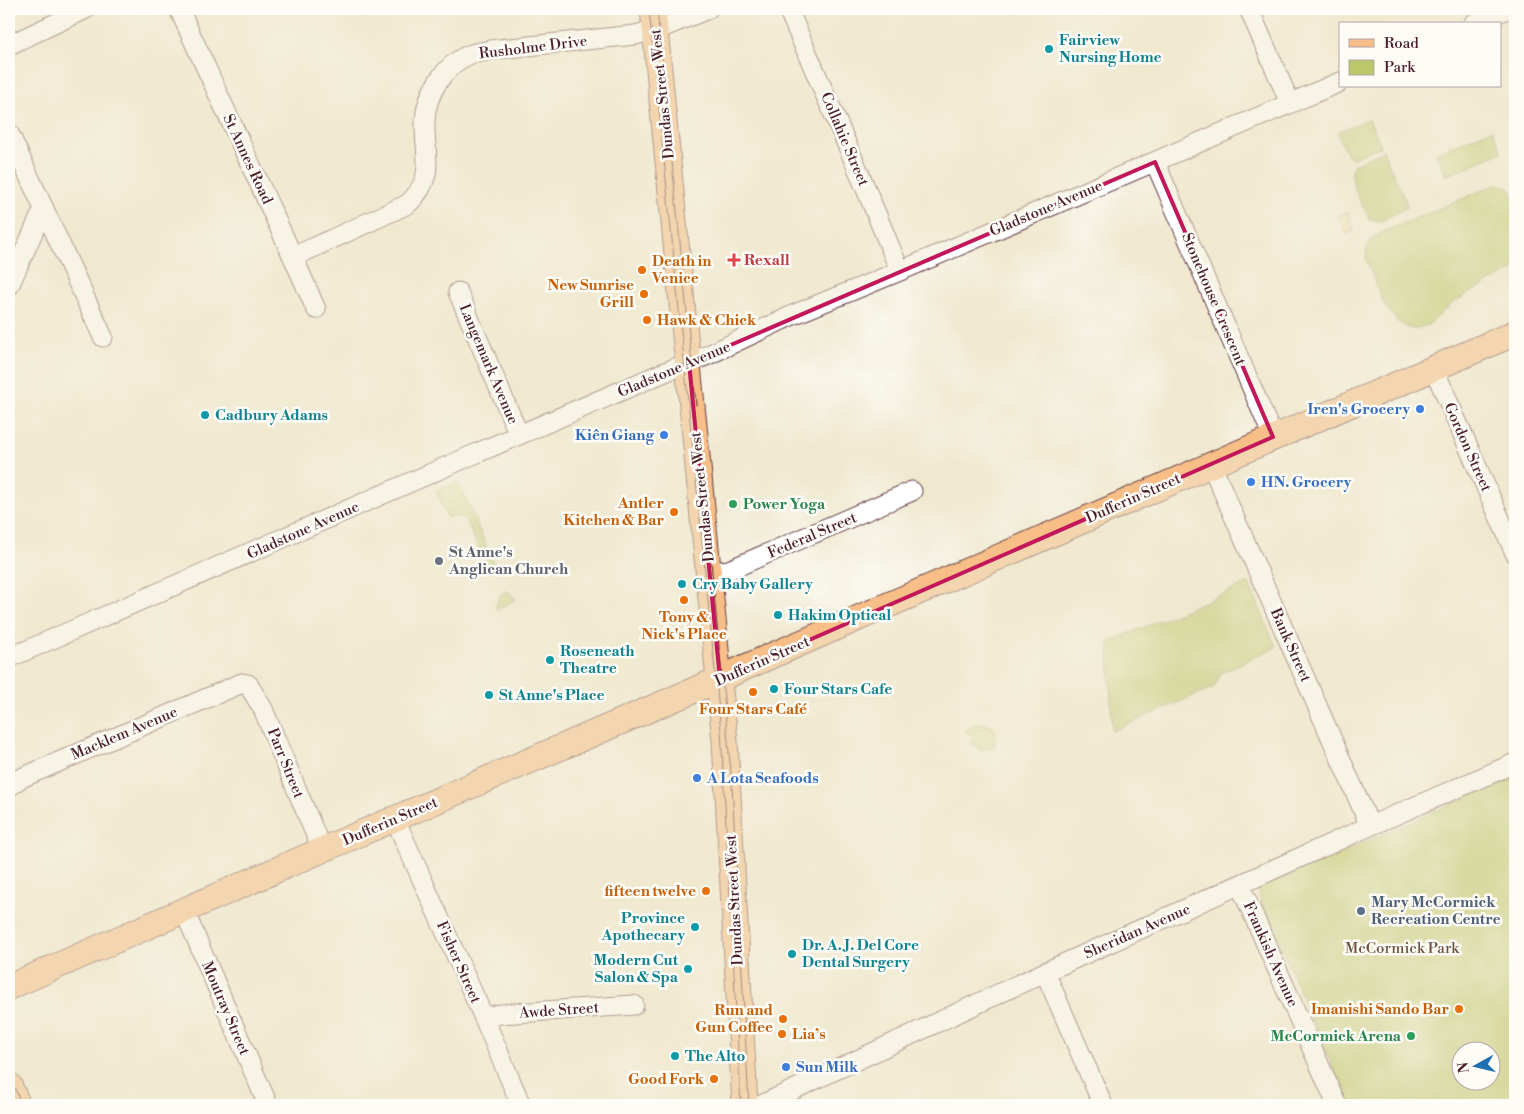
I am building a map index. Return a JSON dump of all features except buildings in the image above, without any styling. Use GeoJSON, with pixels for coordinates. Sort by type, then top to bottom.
{"type":"FeatureCollection","features":[{"type":"Feature","properties":{"kind":"main road","name":"Dundas Street West"},"geometry":{"type":"LineString","coordinates":[[654,19],[720,679],[730,819],[745,1105]]}},
{"type":"Feature","properties":{"kind":"main road","name":"Dufferin Street"},"geometry":{"type":"LineString","coordinates":[[9,986],[1515,333]]}},
{"type":"Feature","properties":{"kind":"main road"},"geometry":{"type":"LineString","coordinates":[[9,1085],[18,1105]]}},
{"type":"Feature","properties":{"kind":"street"},"geometry":{"type":"LineString","coordinates":[[9,45],[86,9]]}},
{"type":"Feature","properties":{"kind":"street","name":"St Annes Road"},"geometry":{"type":"LineString","coordinates":[[179,9],[316,309]]}},
{"type":"Feature","properties":{"kind":"street","name":"Rusholme Drive"},"geometry":{"type":"LineString","coordinates":[[293,257],[408,204],[417,195],[424,185],[426,174],[428,150],[425,122],[429,99],[444,74],[463,58],[490,50],[635,35],[654,19],[708,9]]}},
{"type":"Feature","properties":{"kind":"street","name":"Collahie Street"},"geometry":{"type":"LineString","coordinates":[[788,9],[900,271]]}},
{"type":"Feature","properties":{"kind":"street"},"geometry":{"type":"LineString","coordinates":[[1249,9],[1290,104]]}},
{"type":"Feature","properties":{"kind":"street"},"geometry":{"type":"LineString","coordinates":[[1477,22],[1507,9]]}},
{"type":"Feature","properties":{"kind":"street","name":"Gladstone Avenue"},"geometry":{"type":"LineString","coordinates":[[9,658],[519,435],[708,355],[795,314],[900,271],[1339,82]]}},
{"type":"Feature","properties":{"kind":"street"},"geometry":{"type":"LineString","coordinates":[[9,133],[103,337]]}},
{"type":"Feature","properties":{"kind":"street","name":"Stonehouse Crescent"},"geometry":{"type":"LineString","coordinates":[[1155,162],[1273,437]]}},
{"type":"Feature","properties":{"kind":"street"},"geometry":{"type":"LineString","coordinates":[[9,286],[44,208]]}},
{"type":"Feature","properties":{"kind":"street","name":"Langemark Avenue"},"geometry":{"type":"LineString","coordinates":[[458,292],[519,435]]}},
{"type":"Feature","properties":{"kind":"street","name":"Gordon Street"},"geometry":{"type":"LineString","coordinates":[[1434,369],[1515,553]]}},
{"type":"Feature","properties":{"kind":"street","name":"Bank Street"},"geometry":{"type":"LineString","coordinates":[[1211,464],[1370,826]]}},
{"type":"Feature","properties":{"kind":"street","name":"Federal Street"},"geometry":{"type":"LineString","coordinates":[[709,573],[729,570],[912,492]]}},
{"type":"Feature","properties":{"kind":"street","name":"Macklem Avenue"},"geometry":{"type":"LineString","coordinates":[[9,787],[19,779],[242,683]]}},
{"type":"Feature","properties":{"kind":"street","name":"Parr Street"},"geometry":{"type":"LineString","coordinates":[[242,683],[248,684],[263,709],[322,850]]}},
{"type":"Feature","properties":{"kind":"street","name":"Sheridan Avenue"},"geometry":{"type":"LineString","coordinates":[[761,1105],[1045,972],[1515,763]]}},
{"type":"Feature","properties":{"kind":"street","name":"Fisher Street"},"geometry":{"type":"LineString","coordinates":[[395,819],[521,1105]]}},
{"type":"Feature","properties":{"kind":"street","name":"Frankish Avenue"},"geometry":{"type":"LineString","coordinates":[[1240,885],[1337,1105]]}},
{"type":"Feature","properties":{"kind":"street","name":"Moutray Street"},"geometry":{"type":"LineString","coordinates":[[184,910],[268,1105]]}},
{"type":"Feature","properties":{"kind":"street"},"geometry":{"type":"LineString","coordinates":[[1045,972],[1102,1105]]}},
{"type":"Feature","properties":{"kind":"street","name":"Awde Street"},"geometry":{"type":"LineString","coordinates":[[484,1018],[500,1014],[634,1006]]}},
{"type":"Feature","properties":{"kind":"highlighted area"},"geometry":{"type":"Polygon","coordinates":[[[1155,162],[1273,437],[720,679],[689,363],[1155,162]]]}},
{"type":"Feature","properties":{"kind":"green space"},"geometry":{"type":"Polygon","coordinates":[[[1369,119],[1381,146],[1353,158],[1347,155],[1337,132],[1369,119]]]}},
{"type":"Feature","properties":{"kind":"green space"},"geometry":{"type":"Polygon","coordinates":[[[1492,129],[1502,152],[1446,176],[1436,153],[1492,129]]]}},
{"type":"Feature","properties":{"kind":"green space"},"geometry":{"type":"Polygon","coordinates":[[[1383,150],[1408,207],[1381,221],[1370,219],[1356,193],[1352,172],[1353,165],[1383,150]]]}},
{"type":"Feature","properties":{"kind":"green space"},"geometry":{"type":"Polygon","coordinates":[[[1497,184],[1509,188],[1515,198],[1515,269],[1453,303],[1428,325],[1414,329],[1408,328],[1397,321],[1383,302],[1366,259],[1367,248],[1372,239],[1383,232],[1497,184]]]}},
{"type":"Feature","properties":{"kind":"green space"},"geometry":{"type":"Polygon","coordinates":[[[459,482],[496,569],[490,571],[465,520],[459,516],[447,517],[436,491],[459,482]]]}},
{"type":"Feature","properties":{"kind":"green space"},"geometry":{"type":"Polygon","coordinates":[[[1249,583],[1276,647],[1221,673],[1214,687],[1112,731],[1109,642],[1249,583]]]}},
{"type":"Feature","properties":{"kind":"green space"},"geometry":{"type":"Polygon","coordinates":[[[506,591],[516,599],[497,610],[495,607],[501,594],[506,591]]]}},
{"type":"Feature","properties":{"kind":"green space"},"geometry":{"type":"Polygon","coordinates":[[[982,723],[993,727],[997,733],[993,739],[995,746],[991,750],[985,748],[980,750],[971,743],[973,737],[966,732],[971,726],[982,723]]]}},
{"type":"Feature","properties":{"kind":"green space","name":"McCormick Park"},"geometry":{"type":"Polygon","coordinates":[[[1515,776],[1515,1105],[1349,1105],[1257,891],[1259,888],[1515,776]]]}},
{"type":"Feature","properties":{"kind":"sand"},"geometry":{"type":"Polygon","coordinates":[[[1347,212],[1354,231],[1346,234],[1338,216],[1347,212]]]}},
{"type":"Feature","properties":{"kind":"tram line"},"geometry":{"type":"LineString","coordinates":[[649,9],[721,731],[741,1105]]}},
{"type":"Feature","properties":{"kind":"tram line"},"geometry":{"type":"LineString","coordinates":[[657,9],[696,405]]}},
{"type":"Feature","properties":{"kind":"tram line"},"geometry":{"type":"LineString","coordinates":[[711,562],[732,784],[749,1105]]}},
{"type":"Feature","properties":{"kind":"tram line"},"geometry":{"type":"LineString","coordinates":[[9,1075],[22,1105]]}},
{"type":"Feature","properties":{"kind":"place","name":"Fairview Nursing Home"},"geometry":{"type":"Point","coordinates":[1049,49]}},
{"type":"Feature","properties":{"kind":"place","name":"Rexall"},"geometry":{"type":"Point","coordinates":[734,260]}},
{"type":"Feature","properties":{"kind":"place","name":"Death in Venice"},"geometry":{"type":"Point","coordinates":[642,270]}},
{"type":"Feature","properties":{"kind":"place","name":"New Sunrise Grill"},"geometry":{"type":"Point","coordinates":[644,294]}},
{"type":"Feature","properties":{"kind":"place","name":"Hawk & Chick"},"geometry":{"type":"Point","coordinates":[647,320]}},
{"type":"Feature","properties":{"kind":"place","name":"Iren's Grocery"},"geometry":{"type":"Point","coordinates":[1420,409]}},
{"type":"Feature","properties":{"kind":"place","name":"Cadbury Adams"},"geometry":{"type":"Point","coordinates":[205,415]}},
{"type":"Feature","properties":{"kind":"place","name":"Kiên Giang"},"geometry":{"type":"Point","coordinates":[664,435]}},
{"type":"Feature","properties":{"kind":"place","name":"HN. Grocery"},"geometry":{"type":"Point","coordinates":[1251,482]}},
{"type":"Feature","properties":{"kind":"place","name":"Power Yoga"},"geometry":{"type":"Point","coordinates":[733,504]}},
{"type":"Feature","properties":{"kind":"place","name":"Antler Kitchen & Bar"},"geometry":{"type":"Point","coordinates":[674,512]}},
{"type":"Feature","properties":{"kind":"place","name":"St Anne's Anglican Church"},"geometry":{"type":"Point","coordinates":[439,561]}},
{"type":"Feature","properties":{"kind":"place","name":"Cry Baby Gallery"},"geometry":{"type":"Point","coordinates":[682,584]}},
{"type":"Feature","properties":{"kind":"place","name":"Tony & Nick's Place"},"geometry":{"type":"Point","coordinates":[684,600]}},
{"type":"Feature","properties":{"kind":"place","name":"Hakim Optical"},"geometry":{"type":"Point","coordinates":[778,615]}},
{"type":"Feature","properties":{"kind":"place","name":"Roseneath Theatre"},"geometry":{"type":"Point","coordinates":[550,660]}},
{"type":"Feature","properties":{"kind":"place","name":"Four Stars Cafe"},"geometry":{"type":"Point","coordinates":[774,689]}},
{"type":"Feature","properties":{"kind":"place","name":"Four Stars Café"},"geometry":{"type":"Point","coordinates":[753,692]}},
{"type":"Feature","properties":{"kind":"place","name":"St Anne's Place"},"geometry":{"type":"Point","coordinates":[489,695]}},
{"type":"Feature","properties":{"kind":"place","name":"A Lota Seafoods"},"geometry":{"type":"Point","coordinates":[697,778]}},
{"type":"Feature","properties":{"kind":"place","name":"fifteen twelve"},"geometry":{"type":"Point","coordinates":[706,891]}},
{"type":"Feature","properties":{"kind":"place","name":"Mary McCormick Recreation Centre"},"geometry":{"type":"Point","coordinates":[1361,911]}},
{"type":"Feature","properties":{"kind":"place","name":"Province Apothecary"},"geometry":{"type":"Point","coordinates":[695,927]}},
{"type":"Feature","properties":{"kind":"place","name":"Dr. A. J. Del Core Dental Surgery"},"geometry":{"type":"Point","coordinates":[792,954]}},
{"type":"Feature","properties":{"kind":"place","name":"Modern Cut Salon & Spa"},"geometry":{"type":"Point","coordinates":[688,969]}},
{"type":"Feature","properties":{"kind":"place","name":"Imanishi Sando Bar"},"geometry":{"type":"Point","coordinates":[1459,1009]}},
{"type":"Feature","properties":{"kind":"place","name":"Run and Gun Coffee"},"geometry":{"type":"Point","coordinates":[783,1019]}},
{"type":"Feature","properties":{"kind":"place","name":"Lia’s"},"geometry":{"type":"Point","coordinates":[782,1034]}},
{"type":"Feature","properties":{"kind":"place","name":"McCormick Arena"},"geometry":{"type":"Point","coordinates":[1411,1036]}},
{"type":"Feature","properties":{"kind":"place","name":"The Alto"},"geometry":{"type":"Point","coordinates":[675,1056]}},
{"type":"Feature","properties":{"kind":"place","name":"Sun Milk"},"geometry":{"type":"Point","coordinates":[786,1067]}},
{"type":"Feature","properties":{"kind":"place","name":"Good Fork"},"geometry":{"type":"Point","coordinates":[714,1079]}}]}
